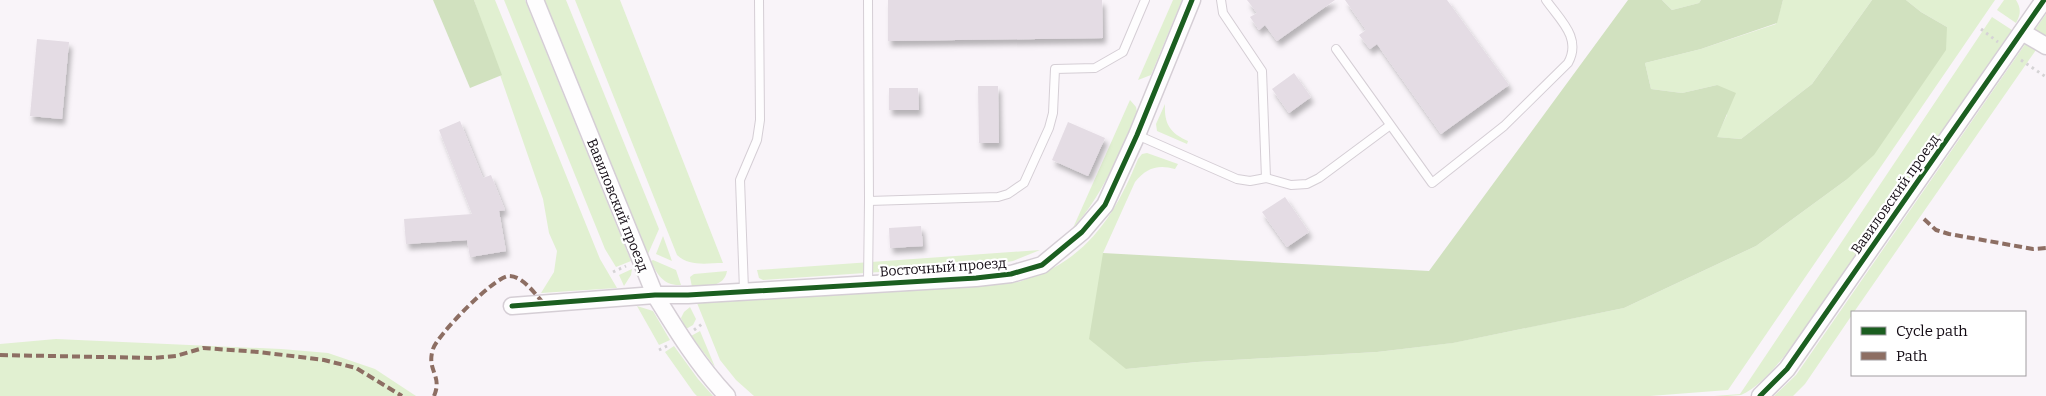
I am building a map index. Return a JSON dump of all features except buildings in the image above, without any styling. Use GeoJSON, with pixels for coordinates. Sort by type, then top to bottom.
{"type":"FeatureCollection","features":[{"type":"Feature","properties":{"kind":"street","name":"Вавиловский проезд"},"geometry":{"type":"LineString","coordinates":[[535,0],[655,295],[705,372],[728,396]]}},
{"type":"Feature","properties":{"kind":"street","name":"Восточный проезд"},"geometry":{"type":"LineString","coordinates":[[512,306],[655,295],[688,295],[744,290],[976,278],[1011,274],[1042,265],[1082,232],[1105,205],[1137,135],[1192,0]]}},
{"type":"Feature","properties":{"kind":"street","name":"Вавиловский проезд"},"geometry":{"type":"LineString","coordinates":[[1760,396],[1787,369],[2042,1]]}},
{"type":"Feature","properties":{"kind":"street"},"geometry":{"type":"LineString","coordinates":[[2022,32],[2046,46]]}},
{"type":"Feature","properties":{"kind":"lane"},"geometry":{"type":"LineString","coordinates":[[744,290],[740,180],[758,140],[760,120],[759,0]]}},
{"type":"Feature","properties":{"kind":"lane"},"geometry":{"type":"LineString","coordinates":[[868,0],[868,283]]}},
{"type":"Feature","properties":{"kind":"lane"},"geometry":{"type":"LineString","coordinates":[[869,201],[998,197],[1016,190],[1024,183],[1049,128],[1055,69],[1095,68],[1122,52],[1145,0]]}},
{"type":"Feature","properties":{"kind":"lane"},"geometry":{"type":"LineString","coordinates":[[1221,0],[1223,13],[1262,71],[1266,178]]}},
{"type":"Feature","properties":{"kind":"lane"},"geometry":{"type":"LineString","coordinates":[[1336,48],[1389,126],[1432,183],[1504,126],[1568,63],[1572,55],[1573,38],[1546,0]]}},
{"type":"Feature","properties":{"kind":"lane"},"geometry":{"type":"LineString","coordinates":[[1137,135],[1237,179],[1250,181],[1266,178],[1291,185],[1307,184],[1319,178],[1389,126]]}},
{"type":"Feature","properties":{"kind":"path"},"geometry":{"type":"LineString","coordinates":[[2029,67],[2046,77]]}},
{"type":"Feature","properties":{"kind":"path"},"geometry":{"type":"LineString","coordinates":[[613,272],[631,264]]}},
{"type":"Feature","properties":{"kind":"path"},"geometry":{"type":"LineString","coordinates":[[659,350],[672,343]]}},
{"type":"Feature","properties":{"kind":"green space"},"geometry":{"type":"Polygon","coordinates":[[[433,0],[474,0],[502,75],[470,88],[433,0]]]}},
{"type":"Feature","properties":{"kind":"green space"},"geometry":{"type":"Polygon","coordinates":[[[474,0],[495,0],[600,259],[617,288],[541,293],[554,272],[557,251],[549,233],[543,199],[474,0]]]}},
{"type":"Feature","properties":{"kind":"green space"},"geometry":{"type":"Polygon","coordinates":[[[504,0],[525,0],[631,261],[616,267],[605,249],[504,0]]]}},
{"type":"Feature","properties":{"kind":"green space"},"geometry":{"type":"Polygon","coordinates":[[[544,0],[566,0],[659,229],[648,254],[544,0]]]}},
{"type":"Feature","properties":{"kind":"green space"},"geometry":{"type":"Polygon","coordinates":[[[575,0],[620,0],[723,263],[693,263],[677,255],[575,0]]]}},
{"type":"Feature","properties":{"kind":"green space"},"geometry":{"type":"Polygon","coordinates":[[[1173,0],[1182,0],[1151,75],[1138,80],[1173,0]]]}},
{"type":"Feature","properties":{"kind":"green space"},"geometry":{"type":"Polygon","coordinates":[[[1628,0],[1662,0],[1672,10],[1699,3],[1701,0],[1783,0],[1777,23],[1701,49],[1645,63],[1651,89],[1682,93],[1717,85],[1736,93],[1717,137],[1741,139],[1812,84],[1872,0],[1906,0],[1921,12],[1947,27],[1946,50],[1874,155],[1846,180],[1756,246],[1624,308],[1453,343],[1377,352],[1197,362],[1126,369],[1089,339],[1103,253],[1429,271],[1628,0]]]}},
{"type":"Feature","properties":{"kind":"green space"},"geometry":{"type":"Polygon","coordinates":[[[1662,0],[1701,0],[1699,3],[1672,10],[1662,0]]]}},
{"type":"Feature","properties":{"kind":"green space"},"geometry":{"type":"Polygon","coordinates":[[[1783,0],[1872,0],[1812,84],[1741,139],[1716,137],[1727,115],[1717,85],[1682,93],[1651,89],[1645,63],[1701,49],[1776,24],[1783,0]]]}},
{"type":"Feature","properties":{"kind":"green space"},"geometry":{"type":"Polygon","coordinates":[[[1906,0],[1995,0],[1728,390],[1650,396],[754,396],[736,380],[720,360],[697,303],[1019,282],[1055,267],[1084,246],[1115,206],[1138,159],[1142,154],[1147,153],[1178,164],[1175,169],[1158,167],[1148,170],[1135,182],[1103,253],[1126,369],[1197,362],[1377,352],[1452,343],[1624,308],[1756,246],[1846,180],[1947,27],[1921,12],[1906,0]]]}},
{"type":"Feature","properties":{"kind":"green space"},"geometry":{"type":"Polygon","coordinates":[[[2004,0],[2016,0],[2018,3],[2020,11],[2016,23],[1997,10],[2004,0]]]}},
{"type":"Feature","properties":{"kind":"green space"},"geometry":{"type":"Polygon","coordinates":[[[2046,14],[2046,36],[2043,41],[2032,34],[2046,14]]]}},
{"type":"Feature","properties":{"kind":"green space"},"geometry":{"type":"Polygon","coordinates":[[[1992,17],[2012,30],[1789,351],[1766,377],[1750,390],[1741,395],[1714,396],[1740,394],[1992,17]]]}},
{"type":"Feature","properties":{"kind":"green space"},"geometry":{"type":"Polygon","coordinates":[[[2028,40],[2038,47],[1855,311],[1851,311],[1851,316],[1805,384],[1793,396],[1774,396],[1796,375],[2028,40]]]}},
{"type":"Feature","properties":{"kind":"green space"},"geometry":{"type":"Polygon","coordinates":[[[1130,100],[1136,107],[1137,112],[1124,143],[1094,201],[1073,228],[1130,100]]]}},
{"type":"Feature","properties":{"kind":"green space"},"geometry":{"type":"Polygon","coordinates":[[[1165,104],[1169,127],[1177,135],[1188,141],[1187,144],[1157,131],[1156,124],[1165,104]]]}},
{"type":"Feature","properties":{"kind":"green space"},"geometry":{"type":"Polygon","coordinates":[[[663,236],[672,261],[656,254],[663,236]]]}},
{"type":"Feature","properties":{"kind":"green space"},"geometry":{"type":"Polygon","coordinates":[[[1040,250],[1013,261],[996,264],[763,280],[759,278],[757,270],[1040,250]]]}},
{"type":"Feature","properties":{"kind":"green space"},"geometry":{"type":"Polygon","coordinates":[[[653,260],[676,270],[681,285],[670,284],[662,279],[653,266],[651,261],[653,260]]]}},
{"type":"Feature","properties":{"kind":"green space"},"geometry":{"type":"Polygon","coordinates":[[[632,269],[631,275],[624,286],[619,275],[632,269]]]}},
{"type":"Feature","properties":{"kind":"green space"},"geometry":{"type":"Polygon","coordinates":[[[727,271],[719,283],[709,286],[692,287],[690,277],[694,274],[727,271]]]}},
{"type":"Feature","properties":{"kind":"green space"},"geometry":{"type":"Polygon","coordinates":[[[637,306],[653,311],[670,340],[659,345],[637,306]]]}},
{"type":"Feature","properties":{"kind":"green space"},"geometry":{"type":"Polygon","coordinates":[[[690,307],[696,319],[693,325],[686,329],[681,318],[690,307]]]}},
{"type":"Feature","properties":{"kind":"green space"},"geometry":{"type":"Polygon","coordinates":[[[700,331],[715,367],[691,336],[700,331]]]}},
{"type":"Feature","properties":{"kind":"green space"},"geometry":{"type":"Polygon","coordinates":[[[56,339],[281,349],[328,353],[375,369],[416,396],[0,396],[0,344],[56,339]]]}},
{"type":"Feature","properties":{"kind":"green space"},"geometry":{"type":"Polygon","coordinates":[[[674,346],[713,396],[697,396],[694,393],[665,352],[674,346]]]}},
{"type":"Feature","properties":{"kind":"marked path"},"geometry":{"type":"LineString","coordinates":[[1924,219],[1936,230],[1949,234],[2033,249],[2046,248]]}},
{"type":"Feature","properties":{"kind":"marked path"},"geometry":{"type":"LineString","coordinates":[[434,396],[437,383],[431,363],[433,349],[445,331],[480,295],[492,285],[509,276],[524,282],[544,304]]}},
{"type":"Feature","properties":{"kind":"marked path"},"geometry":{"type":"LineString","coordinates":[[0,355],[153,358],[176,356],[203,348],[259,352],[324,360],[356,368],[402,396]]}},
{"type":"Feature","properties":{"kind":"cycle path"},"geometry":{"type":"LineString","coordinates":[[512,306],[655,295],[688,295],[976,278],[1011,274],[1042,265],[1082,232],[1105,205],[1137,135],[1192,0]]}},
{"type":"Feature","properties":{"kind":"cycle path"},"geometry":{"type":"LineString","coordinates":[[1760,396],[1787,369],[2044,0]]}}]}
